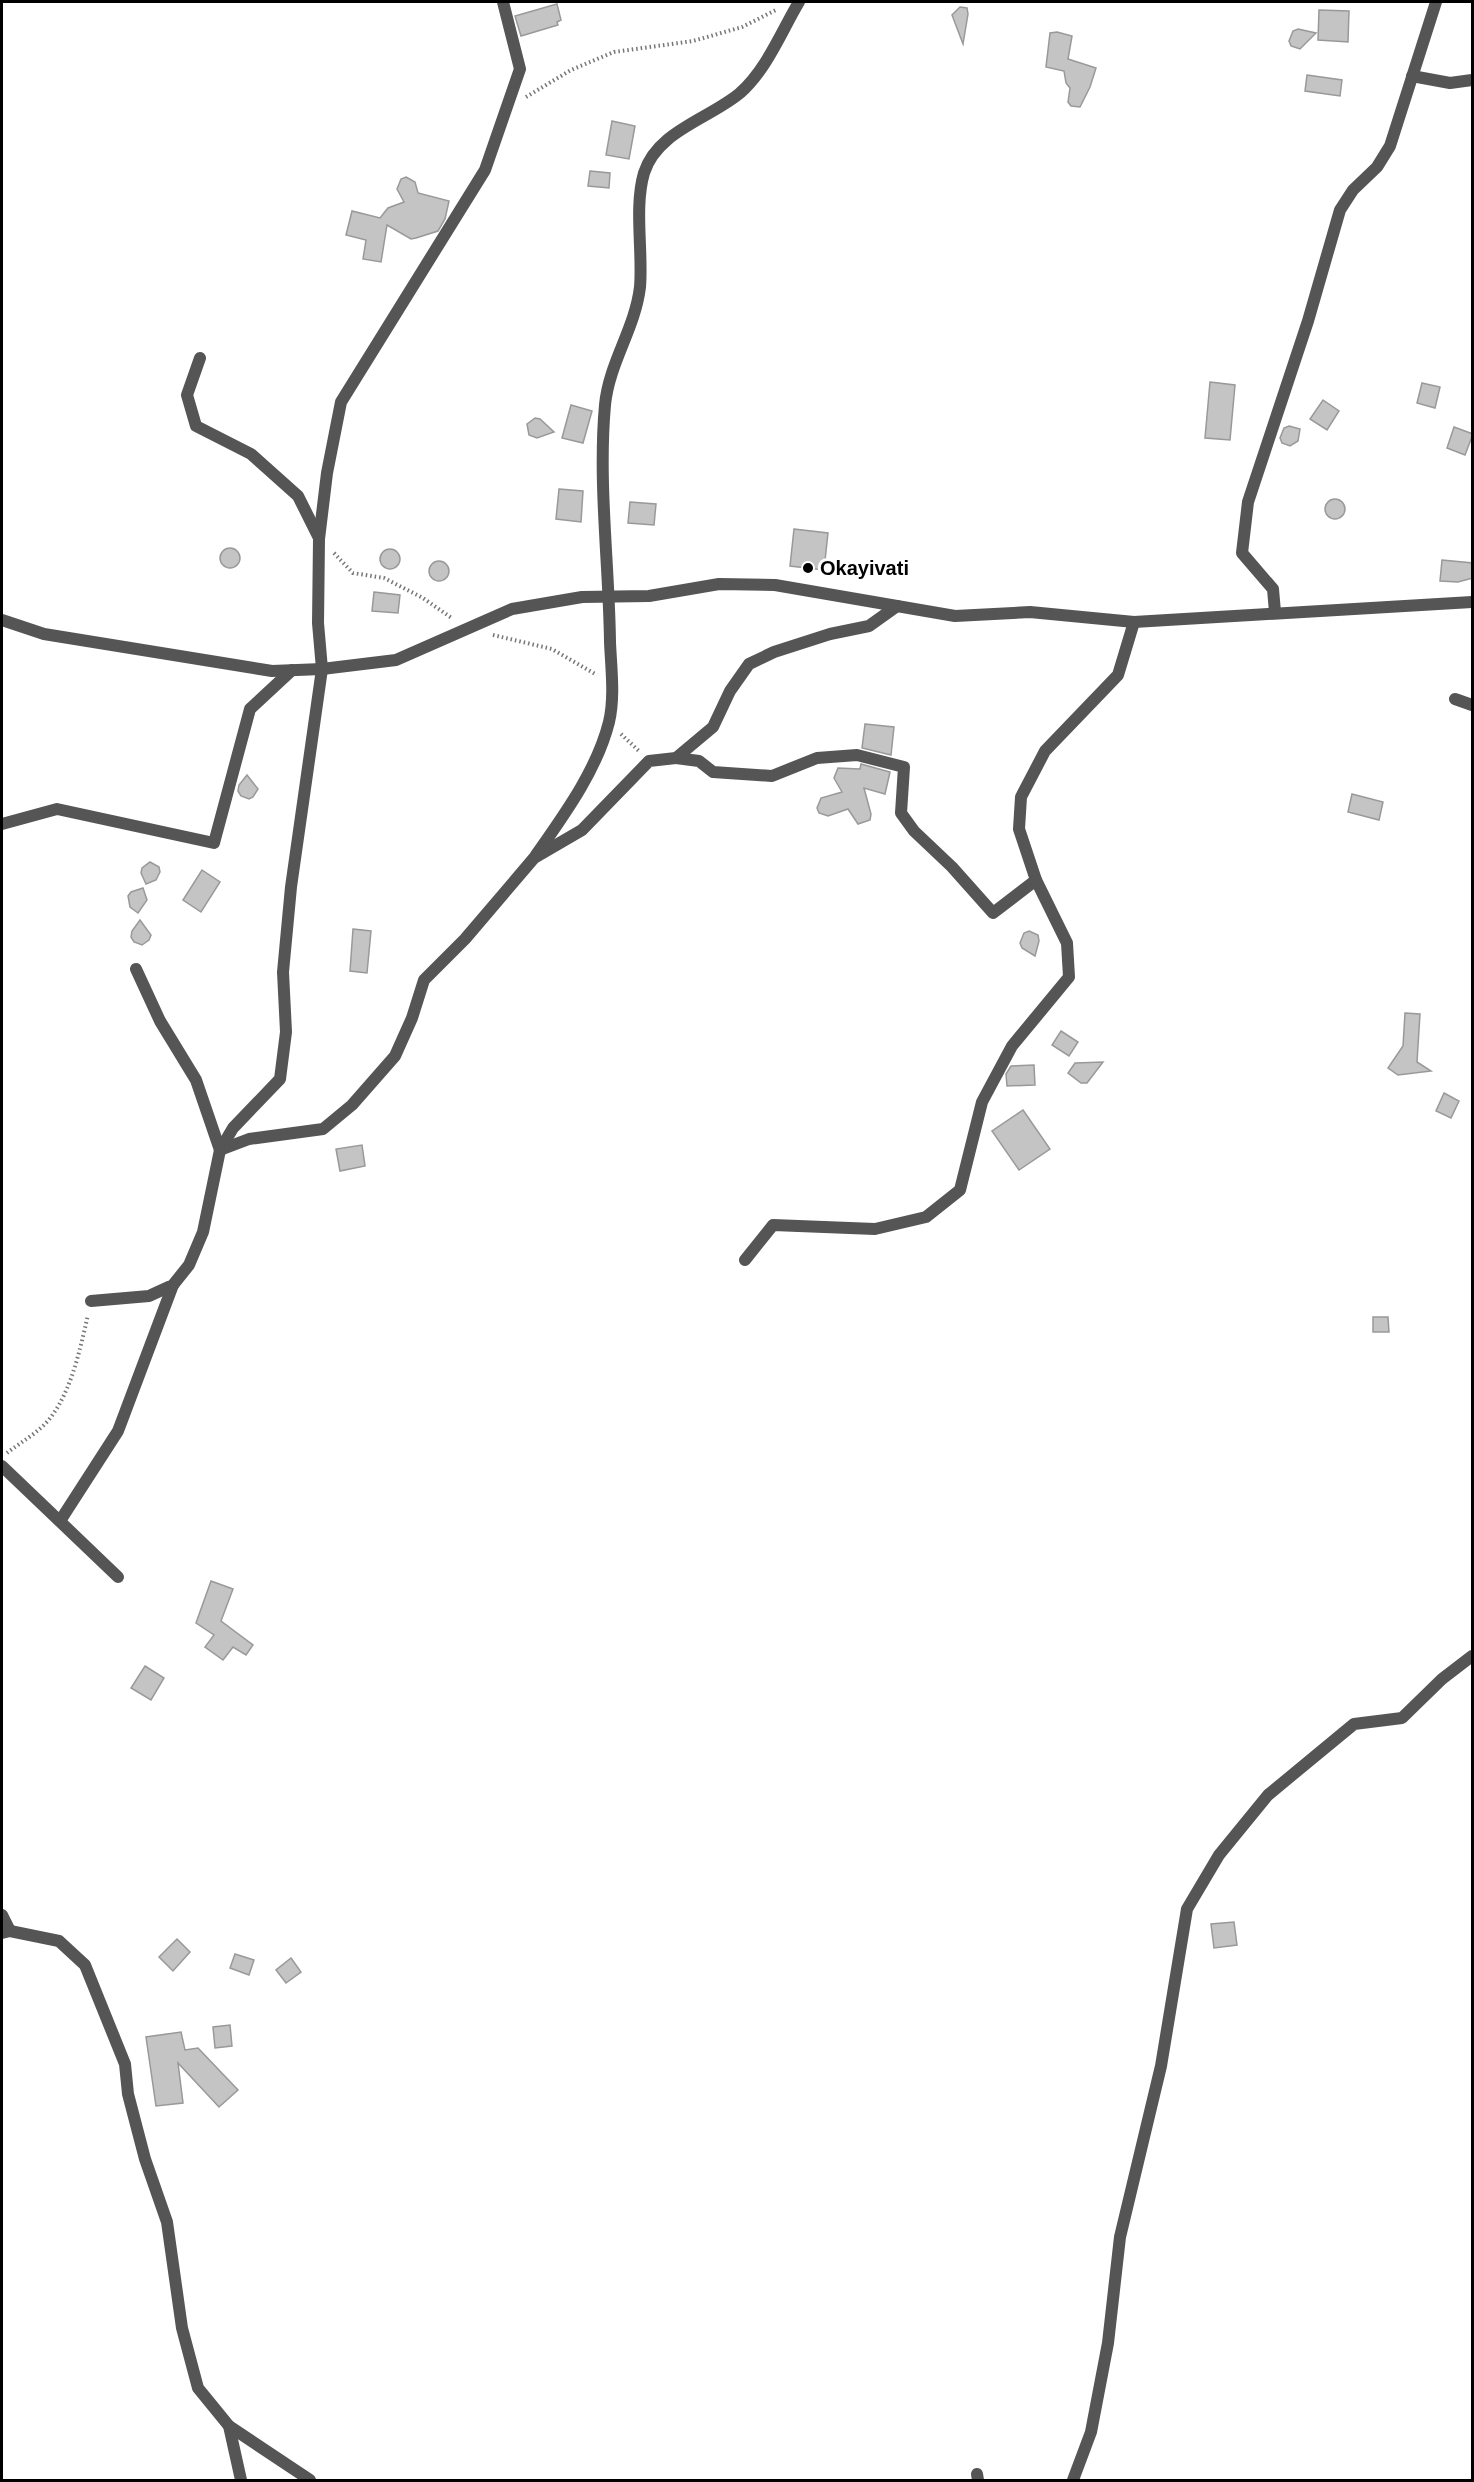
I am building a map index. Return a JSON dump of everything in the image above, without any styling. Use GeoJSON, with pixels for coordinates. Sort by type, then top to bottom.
{"type":"FeatureCollection","features":[{"type":"Feature","properties":{"kind":"street"},"geometry":{"type":"LineString","coordinates":[[60,1521],[118,1431],[172,1285],[189,1265],[203,1232],[220,1150],[233,1128],[280,1079],[286,1032],[283,972],[291,887],[322,669],[318,623],[319,539],[327,473],[341,402],[485,170],[520,69],[503,2]]}},
{"type":"Feature","properties":{"kind":"street"},"geometry":{"type":"LineString","coordinates":[[220,1150],[249,1139],[323,1128],[352,1105],[395,1056],[424,980],[465,939],[534,858],[580,791],[609,722],[610,596],[604,508],[605,404],[609,380],[637,311],[640,284],[640,190],[644,173],[650,158],[670,137],[716,110],[747,85],[761,69],[799,2]]}},
{"type":"Feature","properties":{"kind":"street"},"geometry":{"type":"LineString","coordinates":[[1275,612],[1273,589],[1242,554],[1248,502],[1308,321],[1340,210],[1353,190],[1377,167],[1390,146],[1436,2]]}},
{"type":"Feature","properties":{"kind":"street"},"geometry":{"type":"LineString","coordinates":[[1412,76],[1450,83],[1473,80]]}},
{"type":"Feature","properties":{"kind":"street"},"geometry":{"type":"LineString","coordinates":[[200,358],[187,395],[196,426],[251,454],[298,496],[319,539]]}},
{"type":"Feature","properties":{"kind":"street"},"geometry":{"type":"LineString","coordinates":[[2,620],[44,634],[272,671],[322,669],[396,660],[512,609],[582,597],[649,596],[719,584],[775,585],[956,616],[1030,612],[1134,622],[1473,602]]}},
{"type":"Feature","properties":{"kind":"street"},"geometry":{"type":"LineString","coordinates":[[676,758],[713,727],[730,691],[749,664],[774,652],[830,634],[869,626],[897,606]]}},
{"type":"Feature","properties":{"kind":"street"},"geometry":{"type":"LineString","coordinates":[[745,1260],[773,1225],[875,1229],[926,1217],[960,1190],[982,1102],[1012,1046],[1069,976],[1067,943],[1036,880],[1019,829],[1021,797],[1045,751],[1118,675],[1134,622]]}},
{"type":"Feature","properties":{"kind":"street"},"geometry":{"type":"LineString","coordinates":[[2,824],[57,809],[214,843],[250,709],[292,670]]}},
{"type":"Feature","properties":{"kind":"street"},"geometry":{"type":"LineString","coordinates":[[1455,699],[1473,705]]}},
{"type":"Feature","properties":{"kind":"street"},"geometry":{"type":"LineString","coordinates":[[534,858],[582,830],[649,761],[676,758],[699,761],[713,772],[772,776],[817,758],[857,755],[904,767],[901,813],[914,831],[952,867],[993,913],[1036,880]]}},
{"type":"Feature","properties":{"kind":"street"},"geometry":{"type":"LineString","coordinates":[[136,969],[160,1021],[196,1080],[220,1150]]}},
{"type":"Feature","properties":{"kind":"street"},"geometry":{"type":"LineString","coordinates":[[91,1301],[149,1296],[172,1285]]}},
{"type":"Feature","properties":{"kind":"street"},"geometry":{"type":"LineString","coordinates":[[2,1466],[118,1577]]}},
{"type":"Feature","properties":{"kind":"street"},"geometry":{"type":"LineString","coordinates":[[1073,2481],[1091,2432],[1108,2343],[1120,2237],[1161,2066],[1187,1909],[1219,1856],[1268,1795],[1354,1724],[1402,1718],[1442,1679],[1473,1656]]}},
{"type":"Feature","properties":{"kind":"street"},"geometry":{"type":"LineString","coordinates":[[2,1915],[6,1932],[59,1941],[85,1965],[125,2064],[128,2094],[145,2159],[167,2222],[182,2328],[198,2388],[229,2426],[310,2481]]}},
{"type":"Feature","properties":{"kind":"street"},"geometry":{"type":"LineString","coordinates":[[229,2426],[241,2481]]}},
{"type":"Feature","properties":{"kind":"path"},"geometry":{"type":"LineString","coordinates":[[505,110],[571,70],[614,52],[693,41],[742,27],[783,7]]}},
{"type":"Feature","properties":{"kind":"path"},"geometry":{"type":"LineString","coordinates":[[609,722],[649,761]]}},
{"type":"Feature","properties":{"kind":"path"},"geometry":{"type":"LineString","coordinates":[[2,1457],[50,1419],[63,1399],[81,1348],[91,1301]]}},
{"type":"Feature","properties":{"kind":"building"},"geometry":{"type":"Polygon","coordinates":[[[557,4],[561,20],[557,22],[558,25],[521,36],[515,16],[557,4]]]}},
{"type":"Feature","properties":{"kind":"building"},"geometry":{"type":"Polygon","coordinates":[[[960,7],[967,8],[968,14],[963,44],[952,15],[960,7]]]}},
{"type":"Feature","properties":{"kind":"building"},"geometry":{"type":"Polygon","coordinates":[[[1319,10],[1349,11],[1348,42],[1318,40],[1319,10]]]}},
{"type":"Feature","properties":{"kind":"building"},"geometry":{"type":"Polygon","coordinates":[[[1298,29],[1316,33],[1300,49],[1291,46],[1289,41],[1293,31],[1298,29]]]}},
{"type":"Feature","properties":{"kind":"building"},"geometry":{"type":"Polygon","coordinates":[[[1057,32],[1072,36],[1068,59],[1096,68],[1080,107],[1071,106],[1068,102],[1070,88],[1066,83],[1064,71],[1046,67],[1050,33],[1057,32]]]}},
{"type":"Feature","properties":{"kind":"building"},"geometry":{"type":"Polygon","coordinates":[[[1307,75],[1342,80],[1340,96],[1305,91],[1307,75]]]}},
{"type":"Feature","properties":{"kind":"building"},"geometry":{"type":"Polygon","coordinates":[[[612,121],[635,126],[629,159],[606,155],[612,121]]]}},
{"type":"Feature","properties":{"kind":"building"},"geometry":{"type":"Polygon","coordinates":[[[590,171],[610,173],[609,188],[588,186],[590,171]]]}},
{"type":"Feature","properties":{"kind":"building"},"geometry":{"type":"Polygon","coordinates":[[[406,177],[415,182],[418,193],[449,201],[445,219],[438,231],[411,239],[387,225],[381,262],[363,259],[366,240],[346,235],[352,211],[380,218],[388,208],[404,202],[397,189],[401,179],[406,177]]]}},
{"type":"Feature","properties":{"kind":"building"},"geometry":{"type":"Polygon","coordinates":[[[1210,382],[1235,385],[1230,440],[1205,438],[1210,382]]]}},
{"type":"Feature","properties":{"kind":"building"},"geometry":{"type":"Polygon","coordinates":[[[1422,383],[1440,387],[1435,408],[1417,403],[1422,383]]]}},
{"type":"Feature","properties":{"kind":"building"},"geometry":{"type":"Polygon","coordinates":[[[1323,400],[1339,411],[1327,430],[1310,419],[1323,400]]]}},
{"type":"Feature","properties":{"kind":"building"},"geometry":{"type":"Polygon","coordinates":[[[571,405],[592,411],[583,443],[562,438],[571,405]]]}},
{"type":"Feature","properties":{"kind":"building"},"geometry":{"type":"Polygon","coordinates":[[[535,418],[540,419],[554,432],[537,438],[529,435],[527,424],[535,418]]]}},
{"type":"Feature","properties":{"kind":"building"},"geometry":{"type":"Polygon","coordinates":[[[1289,426],[1300,429],[1298,441],[1290,446],[1282,443],[1280,438],[1284,428],[1289,426]]]}},
{"type":"Feature","properties":{"kind":"building"},"geometry":{"type":"Polygon","coordinates":[[[1454,427],[1473,434],[1465,455],[1447,448],[1454,427]]]}},
{"type":"Feature","properties":{"kind":"building"},"geometry":{"type":"Polygon","coordinates":[[[559,489],[583,491],[581,522],[556,519],[559,489]]]}},
{"type":"Feature","properties":{"kind":"building"},"geometry":{"type":"Polygon","coordinates":[[[1335,499],[1342,502],[1345,509],[1342,516],[1335,519],[1328,516],[1325,509],[1328,502],[1335,499]]]}},
{"type":"Feature","properties":{"kind":"building"},"geometry":{"type":"Polygon","coordinates":[[[630,502],[656,504],[654,525],[628,523],[630,502]]]}},
{"type":"Feature","properties":{"kind":"building"},"geometry":{"type":"Polygon","coordinates":[[[794,529],[828,533],[824,570],[790,566],[794,529]]]}},
{"type":"Feature","properties":{"kind":"building"},"geometry":{"type":"Polygon","coordinates":[[[230,548],[237,551],[240,558],[237,565],[230,568],[223,565],[220,558],[223,551],[230,548]]]}},
{"type":"Feature","properties":{"kind":"building"},"geometry":{"type":"Polygon","coordinates":[[[390,549],[397,552],[400,559],[397,566],[390,569],[383,566],[380,559],[383,552],[390,549]]]}},
{"type":"Feature","properties":{"kind":"building"},"geometry":{"type":"Polygon","coordinates":[[[1442,560],[1473,563],[1473,578],[1458,582],[1440,581],[1442,560]]]}},
{"type":"Feature","properties":{"kind":"building"},"geometry":{"type":"Polygon","coordinates":[[[439,561],[446,564],[449,571],[446,578],[439,581],[432,578],[429,571],[432,564],[439,561]]]}},
{"type":"Feature","properties":{"kind":"building"},"geometry":{"type":"Polygon","coordinates":[[[374,592],[400,595],[398,613],[372,611],[374,592]]]}},
{"type":"Feature","properties":{"kind":"building"},"geometry":{"type":"Polygon","coordinates":[[[865,724],[894,727],[891,755],[862,748],[865,724]]]}},
{"type":"Feature","properties":{"kind":"building"},"geometry":{"type":"Polygon","coordinates":[[[861,764],[890,772],[885,794],[864,788],[871,814],[870,820],[858,824],[848,809],[828,816],[819,813],[817,808],[821,798],[842,792],[834,778],[838,768],[860,769],[861,764]]]}},
{"type":"Feature","properties":{"kind":"building"},"geometry":{"type":"Polygon","coordinates":[[[247,775],[258,789],[249,799],[241,796],[238,791],[239,785],[247,775]]]}},
{"type":"Feature","properties":{"kind":"building"},"geometry":{"type":"Polygon","coordinates":[[[1352,794],[1383,802],[1379,820],[1348,812],[1352,794]]]}},
{"type":"Feature","properties":{"kind":"building"},"geometry":{"type":"Polygon","coordinates":[[[150,862],[159,867],[160,872],[156,880],[146,884],[141,873],[142,868],[150,862]]]}},
{"type":"Feature","properties":{"kind":"building"},"geometry":{"type":"Polygon","coordinates":[[[202,870],[220,882],[201,912],[183,900],[202,870]]]}},
{"type":"Feature","properties":{"kind":"building"},"geometry":{"type":"Polygon","coordinates":[[[143,888],[147,900],[138,913],[130,907],[128,896],[131,892],[143,888]]]}},
{"type":"Feature","properties":{"kind":"building"},"geometry":{"type":"Polygon","coordinates":[[[140,920],[151,935],[149,940],[142,945],[134,942],[131,937],[132,931],[140,920]]]}},
{"type":"Feature","properties":{"kind":"building"},"geometry":{"type":"Polygon","coordinates":[[[353,929],[371,931],[367,973],[350,971],[353,929]]]}},
{"type":"Feature","properties":{"kind":"building"},"geometry":{"type":"Polygon","coordinates":[[[1029,931],[1038,935],[1039,941],[1035,956],[1022,948],[1020,943],[1024,933],[1029,931]]]}},
{"type":"Feature","properties":{"kind":"building"},"geometry":{"type":"Polygon","coordinates":[[[1405,1013],[1420,1014],[1417,1062],[1431,1071],[1398,1075],[1388,1068],[1403,1046],[1405,1013]]]}},
{"type":"Feature","properties":{"kind":"building"},"geometry":{"type":"Polygon","coordinates":[[[1061,1031],[1078,1042],[1069,1056],[1052,1045],[1061,1031]]]}},
{"type":"Feature","properties":{"kind":"building"},"geometry":{"type":"Polygon","coordinates":[[[1103,1062],[1087,1083],[1081,1083],[1068,1073],[1075,1063],[1103,1062]]]}},
{"type":"Feature","properties":{"kind":"building"},"geometry":{"type":"Polygon","coordinates":[[[1034,1065],[1035,1085],[1007,1086],[1006,1074],[1011,1066],[1034,1065]]]}},
{"type":"Feature","properties":{"kind":"building"},"geometry":{"type":"Polygon","coordinates":[[[1444,1093],[1459,1101],[1451,1118],[1436,1111],[1444,1093]]]}},
{"type":"Feature","properties":{"kind":"building"},"geometry":{"type":"Polygon","coordinates":[[[1023,1110],[1050,1149],[1019,1170],[992,1131],[1023,1110]]]}},
{"type":"Feature","properties":{"kind":"building"},"geometry":{"type":"Polygon","coordinates":[[[362,1145],[365,1166],[340,1171],[336,1149],[362,1145]]]}},
{"type":"Feature","properties":{"kind":"building"},"geometry":{"type":"Polygon","coordinates":[[[1373,1317],[1388,1317],[1389,1332],[1373,1332],[1373,1317]]]}},
{"type":"Feature","properties":{"kind":"building"},"geometry":{"type":"Polygon","coordinates":[[[211,1581],[233,1589],[221,1621],[253,1645],[246,1655],[233,1647],[223,1660],[205,1647],[214,1635],[196,1623],[211,1581]]]}},
{"type":"Feature","properties":{"kind":"building"},"geometry":{"type":"Polygon","coordinates":[[[145,1666],[164,1678],[151,1700],[131,1688],[145,1666]]]}},
{"type":"Feature","properties":{"kind":"building"},"geometry":{"type":"Polygon","coordinates":[[[1234,1922],[1237,1945],[1214,1948],[1211,1924],[1234,1922]]]}},
{"type":"Feature","properties":{"kind":"building"},"geometry":{"type":"Polygon","coordinates":[[[177,1939],[190,1952],[173,1971],[159,1957],[177,1939]]]}},
{"type":"Feature","properties":{"kind":"building"},"geometry":{"type":"Polygon","coordinates":[[[235,1954],[254,1960],[249,1975],[230,1968],[235,1954]]]}},
{"type":"Feature","properties":{"kind":"building"},"geometry":{"type":"Polygon","coordinates":[[[291,1958],[301,1972],[286,1983],[276,1970],[291,1958]]]}},
{"type":"Feature","properties":{"kind":"building"},"geometry":{"type":"Polygon","coordinates":[[[230,2025],[232,2046],[215,2048],[213,2027],[230,2025]]]}},
{"type":"Feature","properties":{"kind":"building"},"geometry":{"type":"Polygon","coordinates":[[[181,2032],[185,2050],[198,2048],[238,2090],[219,2107],[178,2063],[183,2103],[156,2106],[146,2037],[181,2032]]]}},
{"type":"Feature","properties":{"kind":"place","name":"Okayivati"},"geometry":{"type":"Point","coordinates":[808,568]}}]}
